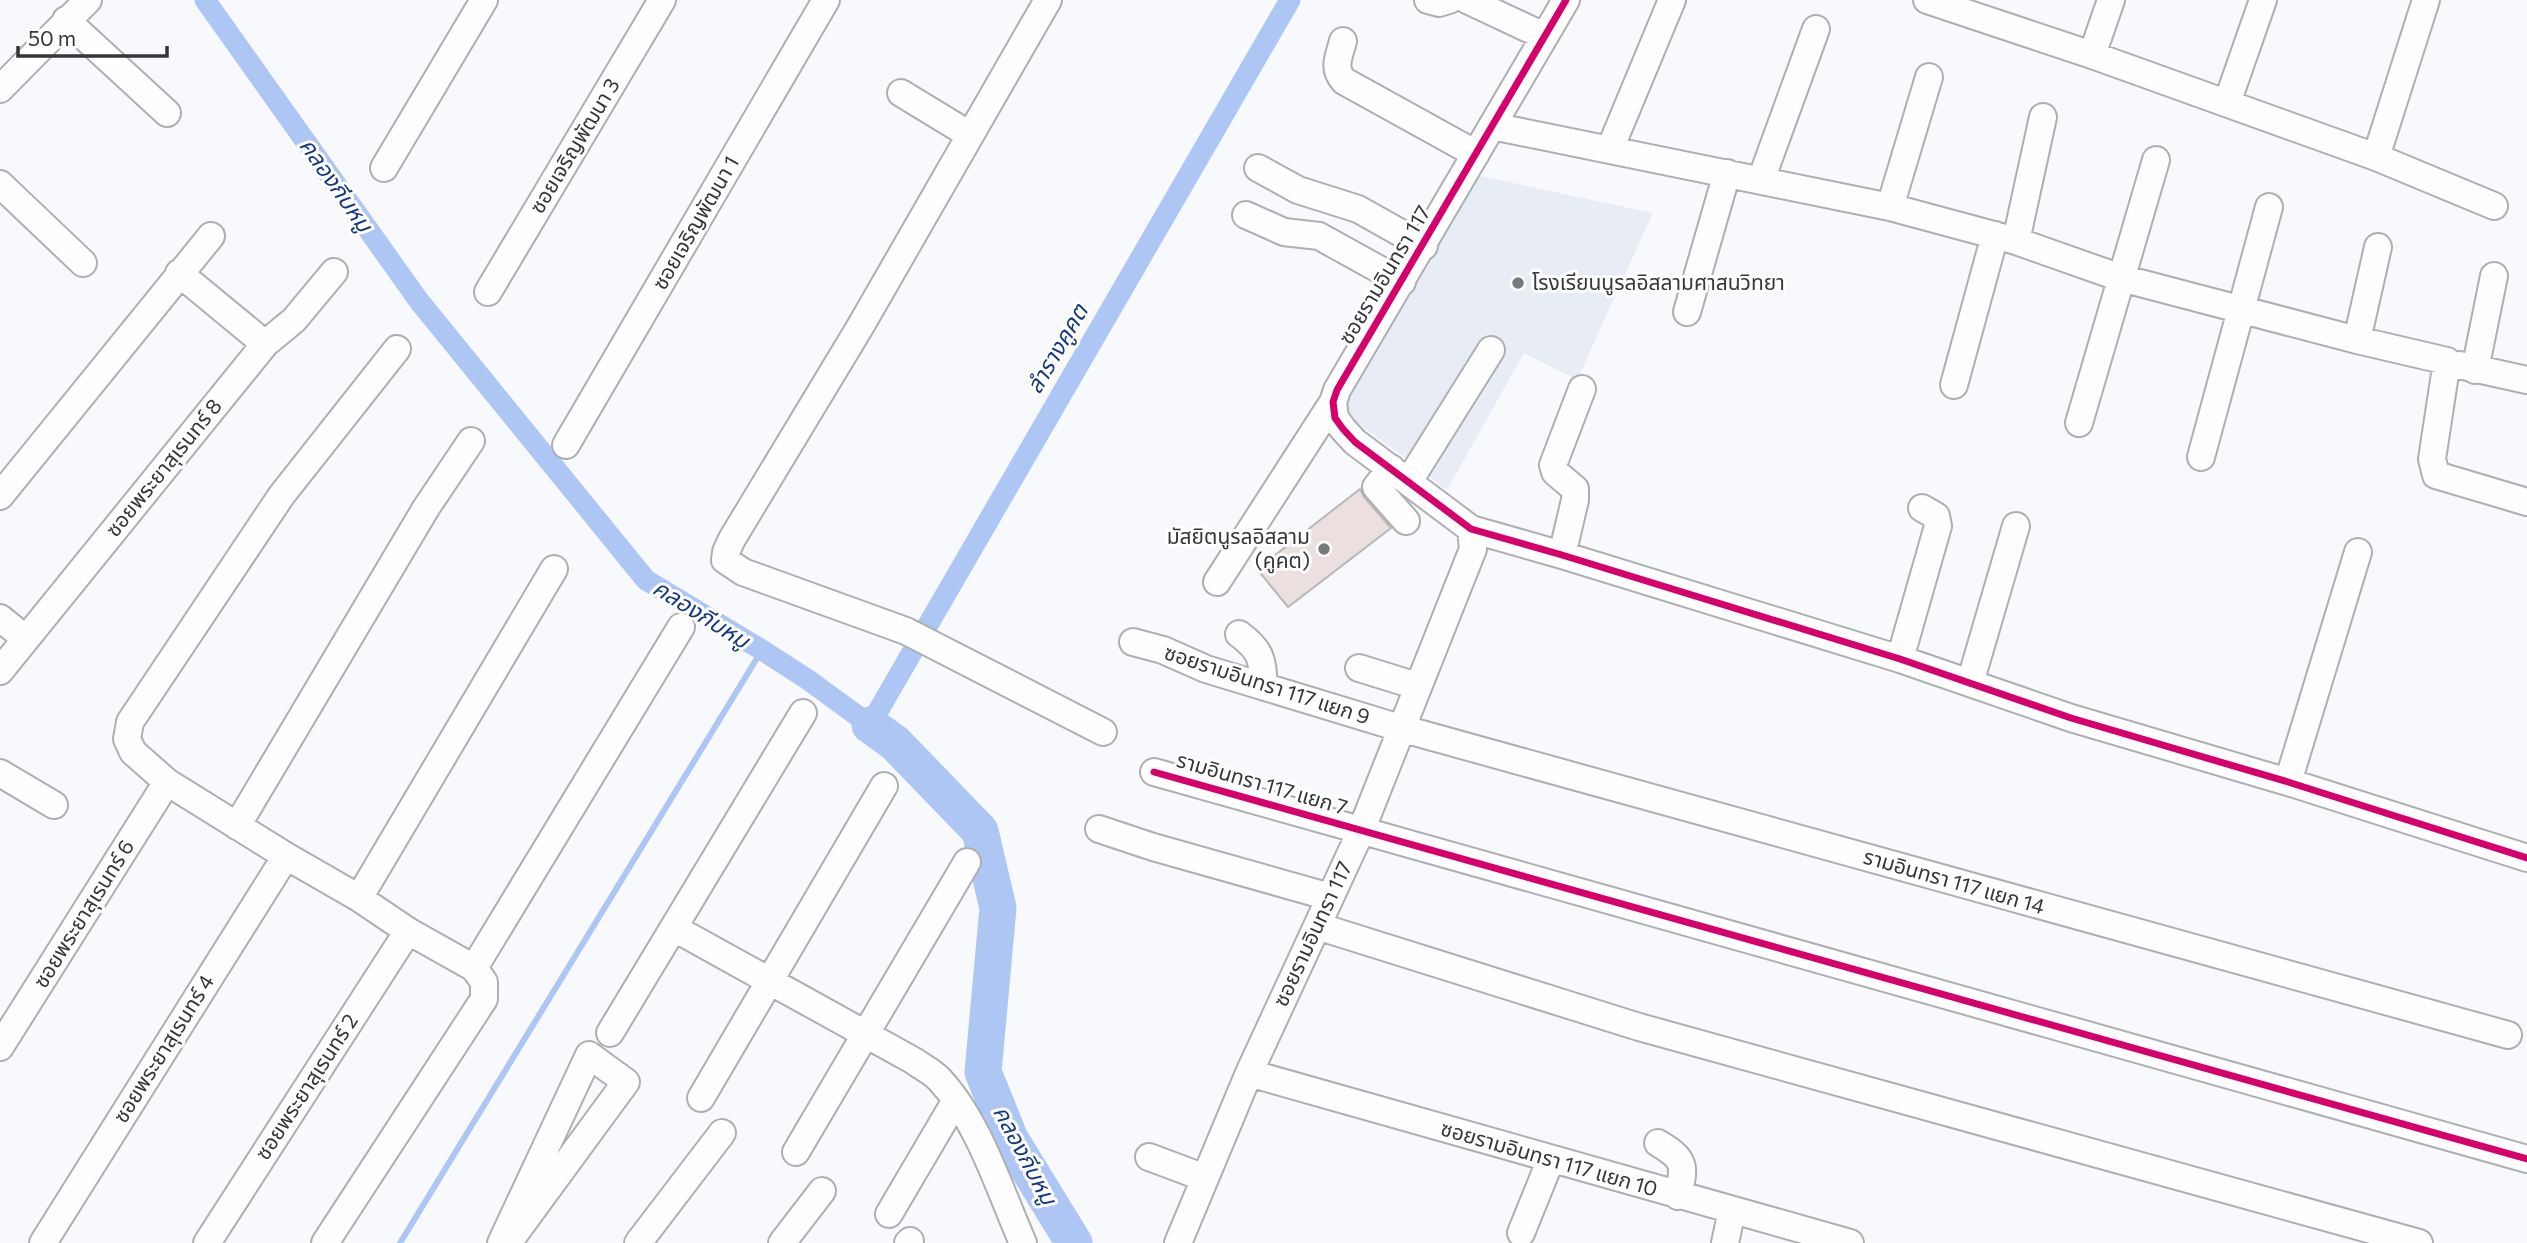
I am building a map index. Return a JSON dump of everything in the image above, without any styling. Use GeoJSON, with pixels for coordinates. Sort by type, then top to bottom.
{"type":"FeatureCollection","features":[{"type":"Feature","properties":{"kind":"street"},"geometry":{"type":"LineString","coordinates":[[0,89],[88,0]]}},
{"type":"Feature","properties":{"kind":"street"},"geometry":{"type":"LineString","coordinates":[[384,168],[484,0]]}},
{"type":"Feature","properties":{"kind":"street","name":"ซอยเจริญพัฒนา 3"},"geometry":{"type":"LineString","coordinates":[[488,292],[662,0]]}},
{"type":"Feature","properties":{"kind":"street","name":"ซอยเจริญพัฒนา 1"},"geometry":{"type":"LineString","coordinates":[[566,446],[826,0]]}},
{"type":"Feature","properties":{"kind":"street"},"geometry":{"type":"LineString","coordinates":[[1048,0],[726,552],[725,560],[743,572],[906,631],[1103,732]]}},
{"type":"Feature","properties":{"kind":"street"},"geometry":{"type":"LineString","coordinates":[[1428,0],[1439,3],[1449,0]]}},
{"type":"Feature","properties":{"kind":"street"},"geometry":{"type":"LineString","coordinates":[[1467,0],[1544,36]]}},
{"type":"Feature","properties":{"kind":"street","name":"ซอยรามอินทรา 117"},"geometry":{"type":"LineString","coordinates":[[1217,582],[1333,402],[1566,0]]}},
{"type":"Feature","properties":{"kind":"street"},"geometry":{"type":"LineString","coordinates":[[1610,149],[1672,0]]}},
{"type":"Feature","properties":{"kind":"street"},"geometry":{"type":"LineString","coordinates":[[2092,55],[2111,0]]}},
{"type":"Feature","properties":{"kind":"street"},"geometry":{"type":"LineString","coordinates":[[2227,103],[2263,0]]}},
{"type":"Feature","properties":{"kind":"street"},"geometry":{"type":"LineString","coordinates":[[2376,157],[2426,0]]}},
{"type":"Feature","properties":{"kind":"street"},"geometry":{"type":"LineString","coordinates":[[1943,3],[2376,157],[2494,206]]}},
{"type":"Feature","properties":{"kind":"street"},"geometry":{"type":"LineString","coordinates":[[66,20],[167,113]]}},
{"type":"Feature","properties":{"kind":"street"},"geometry":{"type":"LineString","coordinates":[[1762,180],[1816,29]]}},
{"type":"Feature","properties":{"kind":"street"},"geometry":{"type":"LineString","coordinates":[[1343,41],[1336,66],[1338,75],[1344,81],[1476,154]]}},
{"type":"Feature","properties":{"kind":"street"},"geometry":{"type":"LineString","coordinates":[[1890,207],[1929,77]]}},
{"type":"Feature","properties":{"kind":"street"},"geometry":{"type":"LineString","coordinates":[[901,93],[970,135]]}},
{"type":"Feature","properties":{"kind":"street"},"geometry":{"type":"LineString","coordinates":[[1954,385],[2006,238],[2043,117]]}},
{"type":"Feature","properties":{"kind":"street"},"geometry":{"type":"LineString","coordinates":[[1492,126],[1890,207],[2006,238],[2121,278],[2242,311],[2474,370],[2527,380]]}},
{"type":"Feature","properties":{"kind":"street"},"geometry":{"type":"LineString","coordinates":[[2079,423],[2156,160]]}},
{"type":"Feature","properties":{"kind":"street"},"geometry":{"type":"LineString","coordinates":[[1258,168],[1298,190],[1358,209],[1424,246]]}},
{"type":"Feature","properties":{"kind":"street"},"geometry":{"type":"LineString","coordinates":[[1687,312],[1727,173]]}},
{"type":"Feature","properties":{"kind":"street"},"geometry":{"type":"LineString","coordinates":[[0,184],[83,263]]}},
{"type":"Feature","properties":{"kind":"street"},"geometry":{"type":"LineString","coordinates":[[2201,457],[2269,207]]}},
{"type":"Feature","properties":{"kind":"street"},"geometry":{"type":"LineString","coordinates":[[1246,215],[1284,232],[1319,236],[1402,282]]}},
{"type":"Feature","properties":{"kind":"street"},"geometry":{"type":"LineString","coordinates":[[0,496],[211,236]]}},
{"type":"Feature","properties":{"kind":"street"},"geometry":{"type":"LineString","coordinates":[[2357,340],[2378,247]]}},
{"type":"Feature","properties":{"kind":"street","name":"ซอยพระยาสุเรนทร์ 8"},"geometry":{"type":"LineString","coordinates":[[0,671],[265,344],[294,320],[334,272]]}},
{"type":"Feature","properties":{"kind":"street"},"geometry":{"type":"LineString","coordinates":[[179,273],[265,344]]}},
{"type":"Feature","properties":{"kind":"street"},"geometry":{"type":"LineString","coordinates":[[2474,370],[2494,276]]}},
{"type":"Feature","properties":{"kind":"street"},"geometry":{"type":"LineString","coordinates":[[325,1243],[484,999],[484,982],[474,968],[408,931],[359,898],[167,782],[133,752],[127,739],[130,722],[281,496],[397,349]]}},
{"type":"Feature","properties":{"kind":"street"},"geometry":{"type":"LineString","coordinates":[[1406,521],[1376,486],[1400,475],[1491,350]]}},
{"type":"Feature","properties":{"kind":"street"},"geometry":{"type":"LineString","coordinates":[[2447,361],[2432,459],[2436,475],[2527,502]]}},
{"type":"Feature","properties":{"kind":"street"},"geometry":{"type":"LineString","coordinates":[[1562,555],[1576,500],[1575,489],[1555,472],[1553,465],[1581,389]]}},
{"type":"Feature","properties":{"kind":"street"},"geometry":{"type":"LineString","coordinates":[[1333,402],[1335,418],[1355,442],[1471,529],[1900,659],[2071,718],[2288,782],[2527,858]]}},
{"type":"Feature","properties":{"kind":"street"},"geometry":{"type":"LineString","coordinates":[[237,826],[426,508],[471,441]]}},
{"type":"Feature","properties":{"kind":"street"},"geometry":{"type":"LineString","coordinates":[[1900,659],[1938,526],[1936,516],[1922,508]]}},
{"type":"Feature","properties":{"kind":"street"},"geometry":{"type":"LineString","coordinates":[[1970,683],[2016,526]]}},
{"type":"Feature","properties":{"kind":"street","name":"ซอยรามอินทรา 117"},"geometry":{"type":"LineString","coordinates":[[1178,1243],[1249,1073],[1361,831],[1473,549],[1471,529]]}},
{"type":"Feature","properties":{"kind":"street"},"geometry":{"type":"LineString","coordinates":[[2288,782],[2358,552]]}},
{"type":"Feature","properties":{"kind":"street"},"geometry":{"type":"LineString","coordinates":[[359,898],[554,569]]}},
{"type":"Feature","properties":{"kind":"street"},"geometry":{"type":"LineString","coordinates":[[0,618],[26,639]]}},
{"type":"Feature","properties":{"kind":"street"},"geometry":{"type":"LineString","coordinates":[[474,968],[681,626]]}},
{"type":"Feature","properties":{"kind":"street"},"geometry":{"type":"LineString","coordinates":[[1239,634],[1259,652],[1264,687]]}},
{"type":"Feature","properties":{"kind":"street","name":"ซอยรามอินทรา 117 แยก 9"},"geometry":{"type":"LineString","coordinates":[[1133,642],[1163,650],[1206,669],[1401,728]]}},
{"type":"Feature","properties":{"kind":"street"},"geometry":{"type":"LineString","coordinates":[[1359,668],[1417,686]]}},
{"type":"Feature","properties":{"kind":"street"},"geometry":{"type":"LineString","coordinates":[[610,1033],[803,713]]}},
{"type":"Feature","properties":{"kind":"street","name":"รามอินทรา 117 แยก 14"},"geometry":{"type":"LineString","coordinates":[[1401,728],[2508,1035]]}},
{"type":"Feature","properties":{"kind":"street"},"geometry":{"type":"LineString","coordinates":[[0,772],[54,805]]}},
{"type":"Feature","properties":{"kind":"street","name":"รามอินทรา 117 แยก 7"},"geometry":{"type":"LineString","coordinates":[[1153,772],[2527,1159]]}},
{"type":"Feature","properties":{"kind":"street","name":"ซอยพระยาสุเรนทร์ 6"},"geometry":{"type":"LineString","coordinates":[[0,1047],[167,782]]}},
{"type":"Feature","properties":{"kind":"street"},"geometry":{"type":"LineString","coordinates":[[701,1098],[884,786]]}},
{"type":"Feature","properties":{"kind":"street"},"geometry":{"type":"LineString","coordinates":[[1098,829],[1330,897]]}},
{"type":"Feature","properties":{"kind":"street","name":"ซอยพระยาสุเรนทร์ 4"},"geometry":{"type":"LineString","coordinates":[[43,1243],[286,856]]}},
{"type":"Feature","properties":{"kind":"street"},"geometry":{"type":"LineString","coordinates":[[796,1152],[967,862]]}},
{"type":"Feature","properties":{"kind":"street"},"geometry":{"type":"LineString","coordinates":[[1317,926],[1639,1027],[2419,1243]]}},
{"type":"Feature","properties":{"kind":"street"},"geometry":{"type":"LineString","coordinates":[[674,928],[939,1077],[979,1140],[1023,1243]]}},
{"type":"Feature","properties":{"kind":"street","name":"ซอยพระยาสุเรนทร์ 2"},"geometry":{"type":"LineString","coordinates":[[207,1243],[408,931]]}},
{"type":"Feature","properties":{"kind":"street"},"geometry":{"type":"LineString","coordinates":[[501,1243],[589,1055],[626,1082],[508,1243]]}},
{"type":"Feature","properties":{"kind":"street","name":"ซอยรามอินทรา 117 แยก 10"},"geometry":{"type":"LineString","coordinates":[[1249,1073],[1850,1243]]}},
{"type":"Feature","properties":{"kind":"street"},"geometry":{"type":"LineString","coordinates":[[889,1214],[956,1100]]}},
{"type":"Feature","properties":{"kind":"street"},"geometry":{"type":"LineString","coordinates":[[638,1243],[722,1133]]}},
{"type":"Feature","properties":{"kind":"street"},"geometry":{"type":"LineString","coordinates":[[1658,1143],[1677,1154],[1682,1161],[1683,1174],[1678,1196]]}},
{"type":"Feature","properties":{"kind":"street"},"geometry":{"type":"LineString","coordinates":[[1149,1157],[1205,1178]]}},
{"type":"Feature","properties":{"kind":"street"},"geometry":{"type":"LineString","coordinates":[[1521,1233],[1551,1159]]}},
{"type":"Feature","properties":{"kind":"street"},"geometry":{"type":"LineString","coordinates":[[782,1243],[822,1191]]}},
{"type":"Feature","properties":{"kind":"street"},"geometry":{"type":"LineString","coordinates":[[1725,1243],[1732,1210]]}},
{"type":"Feature","properties":{"kind":"shaded area","name":"โรงเรียนนูรลอิสลามศาสนวิทยา"},"geometry":{"type":"Polygon","coordinates":[[[1480,176],[1653,213],[1577,380],[1524,353],[1447,490],[1349,416],[1345,398],[1480,176]]]}},
{"type":"Feature","properties":{"kind":"building","name":"มัสยิตนูรลอิสลาม (คูคต)"},"geometry":{"type":"Polygon","coordinates":[[[1360,489],[1391,528],[1288,607],[1257,569],[1360,489]]]}},
{"type":"Feature","properties":{"kind":"waterway","name":"คลองกีบหมู"},"geometry":{"type":"LineString","coordinates":[[205,0],[419,301],[646,580],[807,679],[870,725],[1290,0]]}},
{"type":"Feature","properties":{"kind":"waterway"},"geometry":{"type":"LineString","coordinates":[[400,1243],[762,650]]}},
{"type":"Feature","properties":{"kind":"waterway","name":"คลองกีบหมู"},"geometry":{"type":"LineString","coordinates":[[870,725],[895,743],[980,831],[998,908],[983,1072],[1010,1139],[1074,1243]]}},
{"type":"Feature","properties":{"kind":"cycle path"},"geometry":{"type":"LineString","coordinates":[[1566,0],[1337,390],[1333,402],[1335,418],[1355,442],[1471,529],[1900,659],[2071,718],[2288,782],[2527,858]]}},
{"type":"Feature","properties":{"kind":"cycle path"},"geometry":{"type":"LineString","coordinates":[[1154,772],[2527,1159]]}},
{"type":"Feature","properties":{"kind":"place","name":"โรงเรียนนูรลอิสลามศาสนวิทยา"},"geometry":{"type":"Point","coordinates":[1518,283]}},
{"type":"Feature","properties":{"kind":"place","name":"มัสยิตนูรลอิสลาม (คูคต)"},"geometry":{"type":"Point","coordinates":[1324,549]}},
{"type":"Feature","properties":{"kind":"water label","name":"ลำรางคูคต"},"geometry":{"type":"Point","coordinates":[1057,349]}}]}
